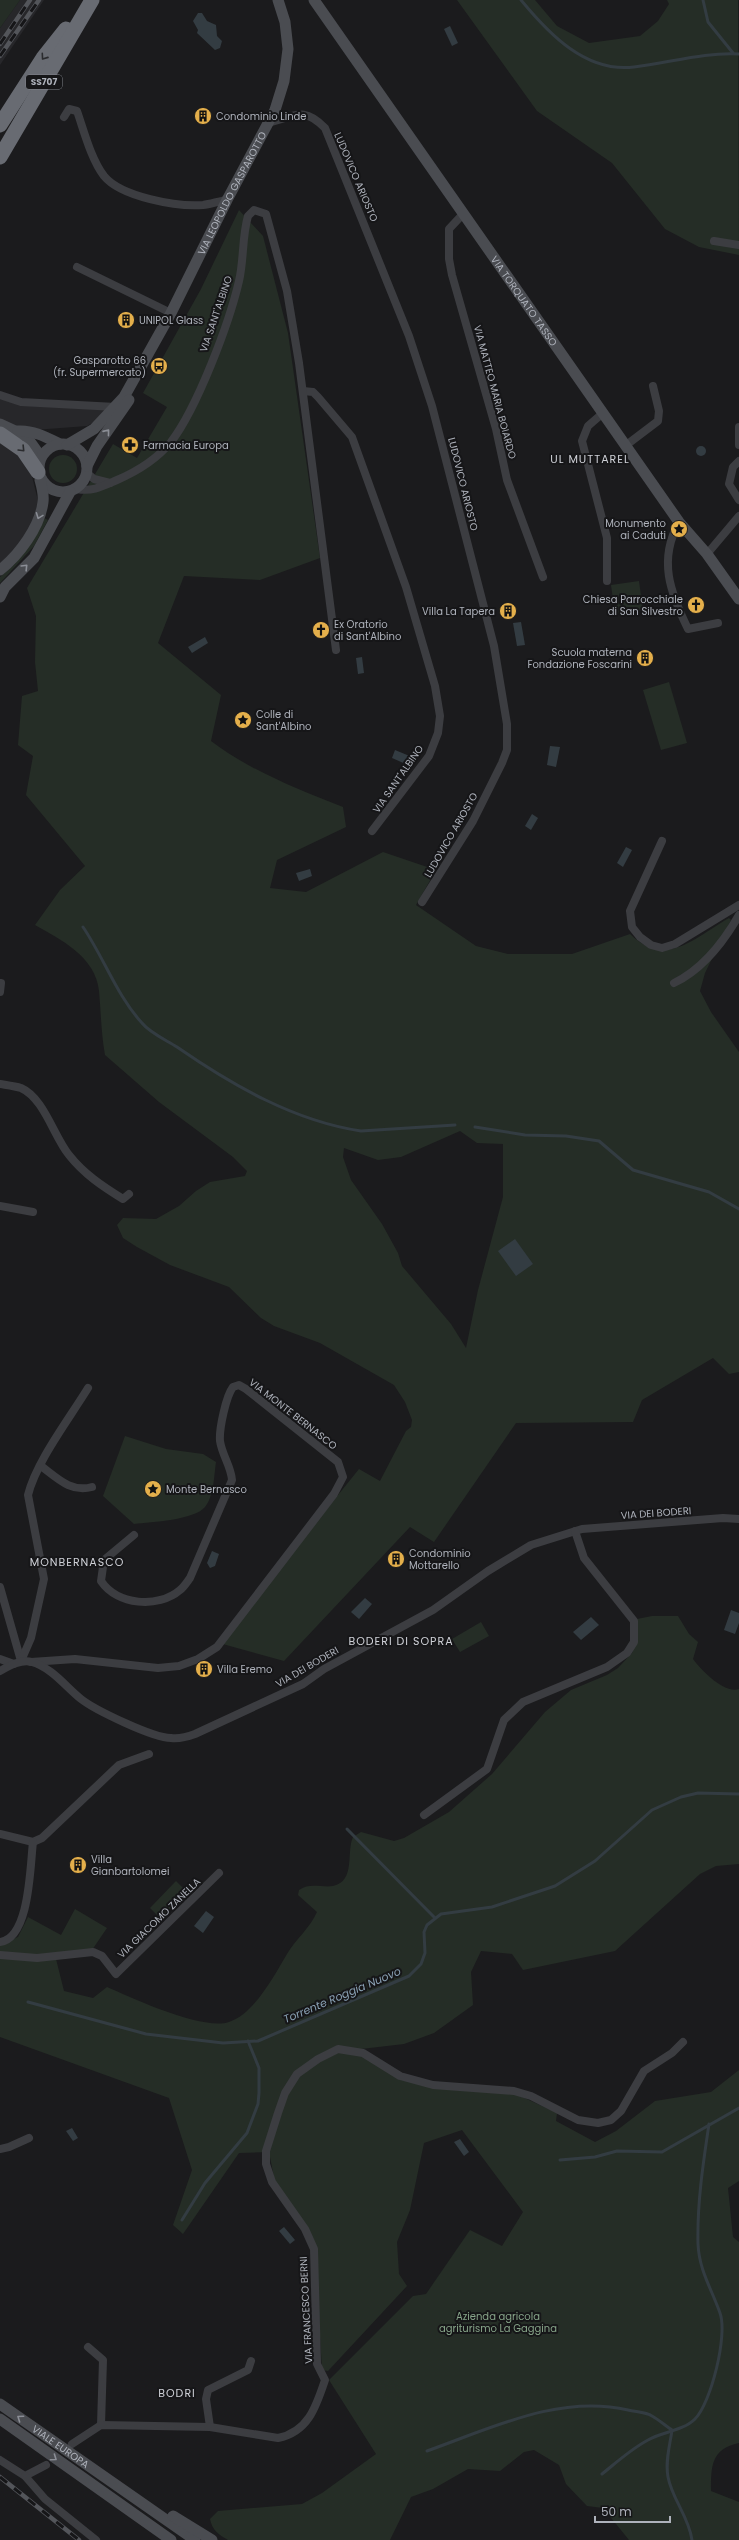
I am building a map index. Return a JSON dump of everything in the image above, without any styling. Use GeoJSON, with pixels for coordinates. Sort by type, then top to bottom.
{"type":"FeatureCollection","features":[{"type":"Feature","properties":{"kind":"highway"},"geometry":{"type":"LineString","coordinates":[[0,125],[50,48],[90,3]]}},
{"type":"Feature","properties":{"kind":"highway","name":"SS707"},"geometry":{"type":"LineString","coordinates":[[0,157],[90,3]]}},
{"type":"Feature","properties":{"kind":"highway"},"geometry":{"type":"LineString","coordinates":[[0,434],[24,450],[39,475]]}},
{"type":"Feature","properties":{"kind":"street","name":"VIA LEOPOLDO GASPAROTTO"},"geometry":{"type":"LineString","coordinates":[[41,457],[46,451],[87,434],[104,420],[116,407],[171,313],[267,122],[284,81],[288,49],[285,22],[278,0]]}},
{"type":"Feature","properties":{"kind":"street","name":"VIA TORQUATO TASSO"},"geometry":{"type":"LineString","coordinates":[[314,0],[625,446],[679,522],[707,554],[739,599]]}},
{"type":"Feature","properties":{"kind":"street"},"geometry":{"type":"LineString","coordinates":[[64,117],[69,109],[77,111],[96,161],[104,176],[114,185],[132,194],[162,201],[202,205],[227,200]]}},
{"type":"Feature","properties":{"kind":"street","name":"LUDOVICO ARIOSTO"},"geometry":{"type":"LineString","coordinates":[[267,122],[299,113],[308,114],[325,128],[409,336],[432,406],[494,646],[507,724],[507,750],[473,821],[422,902]]}},
{"type":"Feature","properties":{"kind":"street","name":"VIA SANT'ALBINO"},"geometry":{"type":"LineString","coordinates":[[73,490],[93,489],[137,472],[150,463],[170,442],[198,394],[239,281],[248,216],[254,210],[266,214],[287,291],[303,391],[336,650]]}},
{"type":"Feature","properties":{"kind":"street","name":"VIA MATTEO MARIA BOIARDO"},"geometry":{"type":"LineString","coordinates":[[463,214],[449,229],[449,259],[452,275],[496,429],[507,480],[544,577]]}},
{"type":"Feature","properties":{"kind":"street"},"geometry":{"type":"LineString","coordinates":[[714,241],[739,245]]}},
{"type":"Feature","properties":{"kind":"street"},"geometry":{"type":"LineString","coordinates":[[77,267],[171,313]]}},
{"type":"Feature","properties":{"kind":"street","name":"VIA LEOPOLDO GASPAROTTO"},"geometry":{"type":"LineString","coordinates":[[0,597],[6,587],[38,552],[73,490],[87,469],[97,446],[119,416],[148,368],[170,320],[171,313]]}},
{"type":"Feature","properties":{"kind":"street"},"geometry":{"type":"LineString","coordinates":[[625,446],[658,421],[659,411],[653,386]]}},
{"type":"Feature","properties":{"kind":"street","name":"VIA SANT'ALBINO"},"geometry":{"type":"LineString","coordinates":[[303,391],[313,392],[337,422],[352,436],[406,587],[435,686],[440,716],[438,733],[429,756],[372,831]]}},
{"type":"Feature","properties":{"kind":"street"},"geometry":{"type":"LineString","coordinates":[[0,395],[21,402],[116,407]]}},
{"type":"Feature","properties":{"kind":"street"},"geometry":{"type":"LineString","coordinates":[[93,405],[101,411],[104,420]]}},
{"type":"Feature","properties":{"kind":"street"},"geometry":{"type":"LineString","coordinates":[[603,413],[588,426],[582,440],[608,538],[607,581]]}},
{"type":"Feature","properties":{"kind":"street"},"geometry":{"type":"LineString","coordinates":[[0,424],[17,432],[30,441],[41,457],[39,475],[43,502],[37,521],[20,549],[0,570]]}},
{"type":"Feature","properties":{"kind":"street"},"geometry":{"type":"LineString","coordinates":[[739,426],[739,445]]}},
{"type":"Feature","properties":{"kind":"street"},"geometry":{"type":"LineString","coordinates":[[17,432],[26,430],[81,452],[87,469],[98,481],[110,483]]}},
{"type":"Feature","properties":{"kind":"street"},"geometry":{"type":"LineString","coordinates":[[739,461],[733,467],[729,484],[739,500]]}},
{"type":"Feature","properties":{"kind":"street"},"geometry":{"type":"LineString","coordinates":[[39,475],[49,489],[63,493],[73,490]]}},
{"type":"Feature","properties":{"kind":"street"},"geometry":{"type":"LineString","coordinates":[[707,554],[739,516]]}},
{"type":"Feature","properties":{"kind":"street"},"geometry":{"type":"LineString","coordinates":[[679,522],[670,538],[667,556],[676,604],[688,629],[718,623]]}},
{"type":"Feature","properties":{"kind":"street"},"geometry":{"type":"LineString","coordinates":[[662,841],[630,911],[632,927],[640,938],[651,945],[662,948],[675,944],[739,905]]}},
{"type":"Feature","properties":{"kind":"street"},"geometry":{"type":"LineString","coordinates":[[674,983],[690,975],[705,961],[729,933],[739,915]]}},
{"type":"Feature","properties":{"kind":"street"},"geometry":{"type":"LineString","coordinates":[[0,992],[1,982]]}},
{"type":"Feature","properties":{"kind":"street"},"geometry":{"type":"LineString","coordinates":[[0,1084],[21,1088],[31,1097],[47,1117],[68,1154],[91,1178],[123,1200],[129,1194]]}},
{"type":"Feature","properties":{"kind":"street"},"geometry":{"type":"LineString","coordinates":[[0,1206],[33,1212]]}},
{"type":"Feature","properties":{"kind":"street","name":"VIA MONTE BERNASCO"},"geometry":{"type":"LineString","coordinates":[[31,1662],[75,1659],[158,1668],[179,1666],[198,1659],[216,1646],[334,1494],[343,1477],[341,1469],[338,1462],[285,1419],[239,1385],[234,1387],[226,1399],[220,1441],[232,1471],[232,1480],[190,1578],[180,1590],[159,1601],[142,1602],[120,1597],[107,1590],[101,1581],[104,1560],[134,1535]]}},
{"type":"Feature","properties":{"kind":"street"},"geometry":{"type":"LineString","coordinates":[[0,1671],[17,1663],[31,1638],[44,1579],[28,1495],[31,1484],[88,1388]]}},
{"type":"Feature","properties":{"kind":"street"},"geometry":{"type":"LineString","coordinates":[[41,1466],[69,1487],[82,1490],[92,1487]]}},
{"type":"Feature","properties":{"kind":"street","name":"VIA DEI BODERI"},"geometry":{"type":"LineString","coordinates":[[17,1663],[31,1662],[52,1674],[82,1700],[99,1710],[160,1737],[182,1738],[195,1734],[252,1706],[289,1691],[324,1669],[433,1610],[519,1551],[548,1538],[575,1531],[723,1518],[739,1519]]}},
{"type":"Feature","properties":{"kind":"street"},"geometry":{"type":"LineString","coordinates":[[424,1815],[487,1769],[504,1720],[523,1702],[607,1667],[628,1653],[634,1642],[634,1621],[584,1558],[575,1531]]}},
{"type":"Feature","properties":{"kind":"street"},"geometry":{"type":"LineString","coordinates":[[0,1587],[17,1663]]}},
{"type":"Feature","properties":{"kind":"street"},"geometry":{"type":"LineString","coordinates":[[0,1659],[17,1663]]}},
{"type":"Feature","properties":{"kind":"street"},"geometry":{"type":"LineString","coordinates":[[0,1834],[34,1842],[42,1838],[119,1765],[149,1754]]}},
{"type":"Feature","properties":{"kind":"street"},"geometry":{"type":"LineString","coordinates":[[0,1942],[15,1935],[23,1919],[34,1842]]}},
{"type":"Feature","properties":{"kind":"street","name":"VIA GIACOMO ZANELLA"},"geometry":{"type":"LineString","coordinates":[[0,1955],[37,1958],[93,1952],[102,1956],[116,1974],[219,1873]]}},
{"type":"Feature","properties":{"kind":"street","name":"VIA FRANCESCO BERNI"},"geometry":{"type":"LineString","coordinates":[[101,2425],[210,2427],[278,2438],[285,2436],[303,2425],[312,2415],[325,2380],[317,2364],[314,2249],[305,2229],[272,2182],[266,2164],[266,2151],[285,2093],[297,2074],[318,2059],[338,2048],[363,2053],[400,2076],[433,2085],[514,2090],[531,2096],[578,2120],[598,2123],[611,2120],[621,2111],[644,2071],[672,2053],[683,2042]]}},
{"type":"Feature","properties":{"kind":"street"},"geometry":{"type":"LineString","coordinates":[[0,2149],[9,2147],[29,2138]]}},
{"type":"Feature","properties":{"kind":"street"},"geometry":{"type":"LineString","coordinates":[[72,2444],[101,2425],[103,2360],[88,2347]]}},
{"type":"Feature","properties":{"kind":"street"},"geometry":{"type":"LineString","coordinates":[[210,2427],[206,2399],[208,2390],[248,2370],[251,2361]]}},
{"type":"Feature","properties":{"kind":"street","name":"VIALE EUROPA"},"geometry":{"type":"LineString","coordinates":[[0,2404],[195,2540]]}},
{"type":"Feature","properties":{"kind":"street","name":"VIALE EUROPA"},"geometry":{"type":"LineString","coordinates":[[0,2419],[171,2540]]}},
{"type":"Feature","properties":{"kind":"street"},"geometry":{"type":"LineString","coordinates":[[0,2460],[25,2476],[45,2499],[96,2540]]}},
{"type":"Feature","properties":{"kind":"street"},"geometry":{"type":"LineString","coordinates":[[25,2476],[46,2464]]}},
{"type":"Feature","properties":{"kind":"street","name":"VIALE EUROPA"},"geometry":{"type":"LineString","coordinates":[[121,2488],[212,2540]]}},
{"type":"Feature","properties":{"kind":"street","name":"VIALE EUROPA"},"geometry":{"type":"LineString","coordinates":[[115,2501],[160,2540]]}},
{"type":"Feature","properties":{"kind":"shaded area"},"geometry":{"type":"Polygon","coordinates":[[[20,0],[44,0],[0,65],[0,28],[20,0]]]}},
{"type":"Feature","properties":{"kind":"shaded area"},"geometry":{"type":"Polygon","coordinates":[[[198,13],[202,13],[207,21],[216,25],[217,36],[222,41],[220,48],[215,50],[197,33],[198,30],[193,21],[198,13]]]}},
{"type":"Feature","properties":{"kind":"shaded area"},"geometry":{"type":"Polygon","coordinates":[[[450,26],[458,43],[452,46],[444,29],[450,26]]]}},
{"type":"Feature","properties":{"kind":"shaded area"},"geometry":{"type":"Polygon","coordinates":[[[0,399],[13,402],[108,404],[103,417],[87,426],[21,431],[15,435],[30,468],[38,501],[33,523],[22,541],[0,565],[0,399]]]}},
{"type":"Feature","properties":{"kind":"shaded area"},"geometry":{"type":"Polygon","coordinates":[[[701,446],[706,451],[701,456],[696,451],[701,446]]]}},
{"type":"Feature","properties":{"kind":"shaded area"},"geometry":{"type":"Polygon","coordinates":[[[521,622],[525,645],[517,646],[513,623],[521,622]]]}},
{"type":"Feature","properties":{"kind":"shaded area"},"geometry":{"type":"Polygon","coordinates":[[[205,637],[208,643],[192,653],[188,647],[205,637]]]}},
{"type":"Feature","properties":{"kind":"shaded area"},"geometry":{"type":"Polygon","coordinates":[[[362,657],[364,673],[358,674],[356,658],[362,657]]]}},
{"type":"Feature","properties":{"kind":"shaded area"},"geometry":{"type":"Polygon","coordinates":[[[550,746],[560,747],[556,767],[547,765],[550,746]]]}},
{"type":"Feature","properties":{"kind":"shaded area"},"geometry":{"type":"Polygon","coordinates":[[[395,750],[412,757],[408,765],[392,758],[395,750]]]}},
{"type":"Feature","properties":{"kind":"shaded area"},"geometry":{"type":"Polygon","coordinates":[[[532,814],[538,818],[531,830],[525,826],[532,814]]]}},
{"type":"Feature","properties":{"kind":"shaded area"},"geometry":{"type":"Polygon","coordinates":[[[626,847],[632,850],[623,867],[617,863],[626,847]]]}},
{"type":"Feature","properties":{"kind":"shaded area"},"geometry":{"type":"Polygon","coordinates":[[[310,869],[312,876],[299,881],[296,873],[310,869]]]}},
{"type":"Feature","properties":{"kind":"shaded area"},"geometry":{"type":"Polygon","coordinates":[[[515,1239],[533,1264],[516,1276],[498,1251],[515,1239]]]}},
{"type":"Feature","properties":{"kind":"shaded area"},"geometry":{"type":"Polygon","coordinates":[[[212,1551],[219,1554],[215,1566],[210,1568],[207,1563],[212,1551]]]}},
{"type":"Feature","properties":{"kind":"shaded area"},"geometry":{"type":"Polygon","coordinates":[[[365,1598],[372,1604],[359,1619],[351,1612],[365,1598]]]}},
{"type":"Feature","properties":{"kind":"shaded area"},"geometry":{"type":"Polygon","coordinates":[[[731,1610],[739,1613],[739,1623],[735,1634],[724,1630],[731,1610]]]}},
{"type":"Feature","properties":{"kind":"shaded area"},"geometry":{"type":"Polygon","coordinates":[[[591,1617],[599,1625],[581,1640],[573,1632],[591,1617]]]}},
{"type":"Feature","properties":{"kind":"shaded area"},"geometry":{"type":"Polygon","coordinates":[[[206,1911],[214,1917],[203,1933],[194,1926],[206,1911]]]}},
{"type":"Feature","properties":{"kind":"shaded area"},"geometry":{"type":"Polygon","coordinates":[[[72,2128],[78,2138],[73,2141],[66,2131],[72,2128]]]}},
{"type":"Feature","properties":{"kind":"shaded area"},"geometry":{"type":"Polygon","coordinates":[[[460,2139],[469,2152],[464,2156],[454,2142],[460,2139]]]}},
{"type":"Feature","properties":{"kind":"shaded area"},"geometry":{"type":"Polygon","coordinates":[[[284,2227],[295,2240],[290,2244],[279,2231],[284,2227]]]}},
{"type":"Feature","properties":{"kind":"green space"},"geometry":{"type":"Polygon","coordinates":[[[0,0],[20,0],[0,28],[0,0]]]}},
{"type":"Feature","properties":{"kind":"green space"},"geometry":{"type":"Polygon","coordinates":[[[457,0],[535,0],[557,26],[589,43],[640,36],[658,21],[669,4],[667,0],[738,0],[739,255],[699,247],[665,229],[612,163],[537,111],[457,0]]]}},
{"type":"Feature","properties":{"kind":"green space"},"geometry":{"type":"Polygon","coordinates":[[[239,210],[263,236],[288,333],[320,558],[260,580],[184,576],[158,643],[221,695],[211,741],[226,752],[258,770],[343,807],[346,827],[277,860],[270,888],[306,892],[383,852],[436,870],[416,905],[476,946],[508,954],[572,954],[630,934],[643,944],[656,949],[668,950],[680,947],[692,941],[729,918],[731,920],[705,973],[700,991],[711,1012],[739,1052],[739,1372],[729,1374],[713,1358],[642,1400],[633,1422],[516,1423],[434,1542],[410,1527],[284,1661],[219,1643],[359,1469],[380,1481],[406,1431],[411,1427],[412,1420],[405,1402],[394,1385],[320,1343],[274,1326],[261,1318],[229,1287],[170,1265],[123,1238],[117,1225],[123,1218],[156,1219],[179,1206],[196,1191],[210,1182],[245,1176],[247,1171],[233,1157],[159,1102],[105,1055],[99,991],[91,968],[75,950],[55,936],[35,925],[60,890],[85,866],[26,795],[33,756],[18,745],[22,696],[38,691],[35,662],[36,616],[27,588],[113,444],[137,458],[167,407],[143,393],[201,289],[239,210]],[[460,1131],[401,1157],[378,1160],[344,1148],[343,1157],[351,1180],[382,1224],[398,1253],[402,1266],[451,1324],[466,1348],[478,1290],[503,1197],[503,1144],[477,1143],[460,1131]]]}},
{"type":"Feature","properties":{"kind":"green space"},"geometry":{"type":"Polygon","coordinates":[[[63,455],[73,459],[77,469],[73,479],[63,483],[53,479],[49,469],[53,459],[63,455]]]}},
{"type":"Feature","properties":{"kind":"green space"},"geometry":{"type":"Polygon","coordinates":[[[44,518],[48,520],[34,546],[0,583],[0,577],[15,564],[44,518]]]}},
{"type":"Feature","properties":{"kind":"green space"},"geometry":{"type":"Polygon","coordinates":[[[639,581],[643,610],[615,614],[611,585],[639,581]]]}},
{"type":"Feature","properties":{"kind":"green space"},"geometry":{"type":"Polygon","coordinates":[[[669,682],[687,743],[661,750],[643,690],[669,682]]]}},
{"type":"Feature","properties":{"kind":"green space"},"geometry":{"type":"Polygon","coordinates":[[[125,1436],[166,1449],[203,1454],[216,1462],[212,1491],[205,1507],[192,1515],[182,1518],[134,1524],[103,1496],[125,1436]]]}},
{"type":"Feature","properties":{"kind":"green space","name":"Azienda agricola agriturismo La Gaggina"},"geometry":{"type":"Polygon","coordinates":[[[652,1616],[678,1616],[689,1634],[698,1642],[693,1659],[697,1664],[707,1675],[720,1685],[733,1690],[739,1689],[739,1864],[716,1866],[700,1874],[615,1951],[523,1970],[512,1954],[481,1951],[471,1972],[473,2005],[434,2033],[404,2044],[344,2051],[363,2055],[401,2080],[516,2094],[557,2113],[556,2121],[595,2142],[616,2131],[655,2101],[711,2092],[739,2070],[739,2181],[728,2188],[733,2237],[739,2242],[739,2443],[723,2450],[714,2460],[711,2474],[711,2491],[739,2502],[739,2540],[629,2540],[603,2508],[587,2506],[566,2484],[559,2465],[534,2450],[524,2452],[500,2471],[468,2469],[433,2489],[411,2497],[390,2540],[228,2540],[216,2532],[212,2526],[210,2519],[218,2511],[302,2504],[322,2493],[376,2454],[329,2380],[413,2296],[426,2294],[470,2230],[502,2246],[523,2212],[462,2130],[424,2143],[410,2210],[397,2242],[399,2274],[407,2286],[328,2371],[322,2370],[315,2248],[275,2182],[269,2152],[239,2153],[183,2234],[173,2225],[192,2170],[169,2098],[0,2037],[0,1945],[18,1937],[28,1917],[61,1935],[75,1909],[107,1928],[92,1950],[55,1955],[64,1991],[93,1998],[107,1987],[168,2012],[202,2022],[217,2024],[229,2022],[238,2018],[255,2003],[270,1983],[291,1949],[311,1923],[317,1912],[298,1895],[299,1890],[307,1886],[333,1886],[340,1883],[348,1872],[353,1837],[361,1832],[394,1841],[404,1838],[449,1812],[492,1774],[545,1712],[571,1690],[607,1675],[618,1668],[632,1653],[636,1642],[637,1619],[652,1616]]]}},
{"type":"Feature","properties":{"kind":"green space"},"geometry":{"type":"Polygon","coordinates":[[[481,1622],[489,1636],[460,1652],[452,1639],[481,1622]]]}},
{"type":"Feature","properties":{"kind":"green space"},"geometry":{"type":"Polygon","coordinates":[[[176,1881],[187,1892],[161,1919],[150,1908],[176,1881]]]}},
{"type":"Feature","properties":{"kind":"waterway"},"geometry":{"type":"LineString","coordinates":[[521,0],[556,38],[585,57],[600,64],[617,67],[634,67],[700,56],[739,54]]}},
{"type":"Feature","properties":{"kind":"waterway"},"geometry":{"type":"LineString","coordinates":[[703,0],[708,22],[733,53]]}},
{"type":"Feature","properties":{"kind":"waterway"},"geometry":{"type":"LineString","coordinates":[[83,927],[125,1001],[145,1027],[220,1075],[264,1100],[312,1119],[361,1131],[455,1125]]}},
{"type":"Feature","properties":{"kind":"waterway"},"geometry":{"type":"LineString","coordinates":[[475,1127],[525,1135],[566,1136],[599,1141],[633,1170],[709,1192],[739,1209]]}},
{"type":"Feature","properties":{"kind":"waterway","name":"Torrente Roggia Nuovo"},"geometry":{"type":"LineString","coordinates":[[28,2002],[146,2034],[223,2043],[258,2041],[409,1976],[421,1964],[425,1953],[424,1932],[427,1925],[441,1914],[492,1907],[555,1886],[595,1861],[652,1810],[681,1797],[698,1793],[739,1794]]}},
{"type":"Feature","properties":{"kind":"waterway"},"geometry":{"type":"LineString","coordinates":[[347,1829],[435,1918]]}},
{"type":"Feature","properties":{"kind":"waterway"},"geometry":{"type":"LineString","coordinates":[[182,2220],[205,2183],[247,2133],[258,2104],[259,2068],[248,2041]]}},
{"type":"Feature","properties":{"kind":"waterway"},"geometry":{"type":"LineString","coordinates":[[560,2160],[595,2157],[617,2151],[662,2152],[739,2108]]}},
{"type":"Feature","properties":{"kind":"waterway"},"geometry":{"type":"LineString","coordinates":[[602,2474],[624,2456],[653,2437],[678,2429],[695,2419],[707,2399],[712,2384],[720,2352],[722,2323],[720,2313],[703,2271],[698,2244],[699,2199],[709,2124]]}},
{"type":"Feature","properties":{"kind":"waterway"},"geometry":{"type":"LineString","coordinates":[[427,2451],[501,2424],[551,2410],[577,2406],[602,2406],[650,2415],[672,2430],[667,2459],[668,2477],[673,2493],[688,2524],[692,2540]]}},
{"type":"Feature","properties":{"kind":"railway"},"geometry":{"type":"LineString","coordinates":[[0,44],[30,0]]}},
{"type":"Feature","properties":{"kind":"railway"},"geometry":{"type":"LineString","coordinates":[[0,56],[39,0]]}},
{"type":"Feature","properties":{"kind":"railway"},"geometry":{"type":"LineString","coordinates":[[0,2477],[79,2540]]}},
{"type":"Feature","properties":{"kind":"place","name":"Condominio Linde"},"geometry":{"type":"Point","coordinates":[203,116]}},
{"type":"Feature","properties":{"kind":"place","name":"UNIPOL Glass"},"geometry":{"type":"Point","coordinates":[126,320]}},
{"type":"Feature","properties":{"kind":"place","name":"Gasparotto 66 (fr. Supermercato)"},"geometry":{"type":"Point","coordinates":[159,366]}},
{"type":"Feature","properties":{"kind":"place","name":"Farmacia Europa"},"geometry":{"type":"Point","coordinates":[130,445]}},
{"type":"Feature","properties":{"kind":"place","name":"Monumento ai Caduti"},"geometry":{"type":"Point","coordinates":[679,529]}},
{"type":"Feature","properties":{"kind":"place","name":"Chiesa Parrocchiale di San Silvestro"},"geometry":{"type":"Point","coordinates":[696,605]}},
{"type":"Feature","properties":{"kind":"place","name":"Villa La Tapera"},"geometry":{"type":"Point","coordinates":[508,611]}},
{"type":"Feature","properties":{"kind":"place","name":"Ex Oratorio di Sant'Albino"},"geometry":{"type":"Point","coordinates":[321,630]}},
{"type":"Feature","properties":{"kind":"place","name":"Scuola materna Fondazione Foscarini"},"geometry":{"type":"Point","coordinates":[645,658]}},
{"type":"Feature","properties":{"kind":"place","name":"Colle di Sant'Albino"},"geometry":{"type":"Point","coordinates":[243,720]}},
{"type":"Feature","properties":{"kind":"place","name":"Monte Bernasco"},"geometry":{"type":"Point","coordinates":[153,1489]}},
{"type":"Feature","properties":{"kind":"place","name":"Condominio Mottarello"},"geometry":{"type":"Point","coordinates":[396,1559]}},
{"type":"Feature","properties":{"kind":"place","name":"Villa Eremo"},"geometry":{"type":"Point","coordinates":[204,1669]}},
{"type":"Feature","properties":{"kind":"place","name":"Villa Gianbartolomei"},"geometry":{"type":"Point","coordinates":[78,1865]}},
{"type":"Feature","properties":{"kind":"district","name":"UL MUTTAREL"},"geometry":{"type":"Point","coordinates":[590,459]}},
{"type":"Feature","properties":{"kind":"district","name":"MONBERNASCO"},"geometry":{"type":"Point","coordinates":[77,1562]}},
{"type":"Feature","properties":{"kind":"district","name":"BODERI DI SOPRA"},"geometry":{"type":"Point","coordinates":[401,1641]}},
{"type":"Feature","properties":{"kind":"district","name":"BODRI"},"geometry":{"type":"Point","coordinates":[177,2393]}}]}
